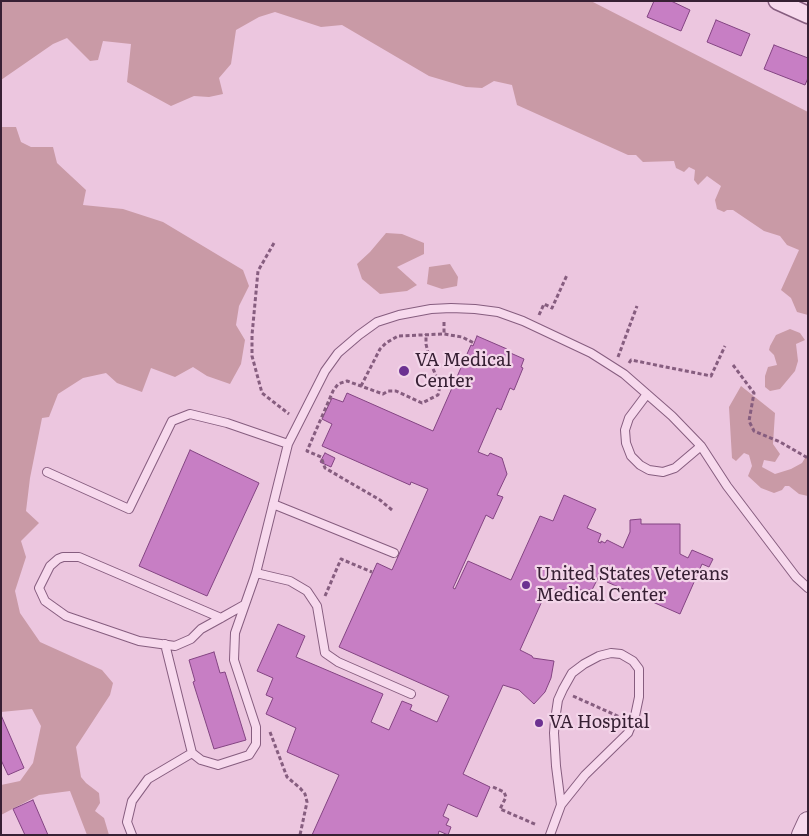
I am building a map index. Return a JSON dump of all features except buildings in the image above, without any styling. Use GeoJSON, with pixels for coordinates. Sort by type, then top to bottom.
{"type":"FeatureCollection","features":[{"type":"Feature","properties":{"kind":"street"},"geometry":{"type":"LineString","coordinates":[[777,1],[808,15]]}},
{"type":"Feature","properties":{"kind":"street"},"geometry":{"type":"LineString","coordinates":[[802,835],[808,822]]}},
{"type":"Feature","properties":{"kind":"lane"},"geometry":{"type":"LineString","coordinates":[[165,644],[192,753],[201,760],[218,765],[249,755],[256,744],[256,727],[234,660],[235,633],[256,573],[288,444],[325,372],[338,353],[359,334],[377,322],[399,315],[431,309],[475,309],[498,312],[523,321],[605,361],[624,374],[672,416],[701,446],[733,494],[796,577],[808,588]]}},
{"type":"Feature","properties":{"kind":"lane"},"geometry":{"type":"LineString","coordinates":[[647,394],[629,418],[625,430],[626,444],[631,456],[640,465],[649,470],[663,472],[675,468],[701,446]]}},
{"type":"Feature","properties":{"kind":"lane"},"geometry":{"type":"LineString","coordinates":[[47,472],[129,509],[172,421],[190,414],[227,423],[288,444]]}},
{"type":"Feature","properties":{"kind":"lane"},"geometry":{"type":"LineString","coordinates":[[273,504],[394,553]]}},
{"type":"Feature","properties":{"kind":"lane"},"geometry":{"type":"LineString","coordinates":[[221,618],[79,557],[63,556],[50,566],[39,588],[45,601],[66,616],[139,641],[175,646],[191,639],[201,629],[221,618],[244,605]]}},
{"type":"Feature","properties":{"kind":"lane"},"geometry":{"type":"LineString","coordinates":[[256,573],[290,581],[308,591],[317,606],[325,653],[338,662],[411,694]]}},
{"type":"Feature","properties":{"kind":"lane"},"geometry":{"type":"LineString","coordinates":[[550,835],[561,805],[585,775],[628,732],[635,716],[640,679],[639,669],[633,661],[622,654],[611,653],[599,656],[584,664],[572,673],[562,691],[554,733],[561,805]]}},
{"type":"Feature","properties":{"kind":"lane"},"geometry":{"type":"LineString","coordinates":[[132,835],[127,822],[132,801],[148,779],[192,753]]}},
{"type":"Feature","properties":{"kind":"path"},"geometry":{"type":"LineString","coordinates":[[274,243],[258,271],[252,356],[262,393],[289,414]]}},
{"type":"Feature","properties":{"kind":"path"},"geometry":{"type":"LineString","coordinates":[[540,314],[544,304],[552,308],[567,275]]}},
{"type":"Feature","properties":{"kind":"path"},"geometry":{"type":"LineString","coordinates":[[618,358],[637,306]]}},
{"type":"Feature","properties":{"kind":"path"},"geometry":{"type":"LineString","coordinates":[[392,510],[380,500],[325,468],[321,457],[307,451],[333,391],[338,384],[347,381],[383,394],[388,391],[396,391],[422,403],[438,396],[440,386],[430,361],[426,334]]}},
{"type":"Feature","properties":{"kind":"path"},"geometry":{"type":"LineString","coordinates":[[361,386],[380,349],[398,336],[444,334],[462,337],[474,343]]}},
{"type":"Feature","properties":{"kind":"path"},"geometry":{"type":"LineString","coordinates":[[629,364],[631,360],[711,376],[725,346]]}},
{"type":"Feature","properties":{"kind":"path"},"geometry":{"type":"LineString","coordinates":[[733,365],[754,393],[750,421],[754,431],[780,442],[808,458]]}},
{"type":"Feature","properties":{"kind":"path"},"geometry":{"type":"LineString","coordinates":[[317,606],[322,603],[341,559],[372,572]]}},
{"type":"Feature","properties":{"kind":"path"},"geometry":{"type":"LineString","coordinates":[[570,694],[623,718]]}},
{"type":"Feature","properties":{"kind":"path"},"geometry":{"type":"LineString","coordinates":[[268,728],[287,777],[305,794],[307,802],[300,835]]}},
{"type":"Feature","properties":{"kind":"path"},"geometry":{"type":"LineString","coordinates":[[493,787],[504,792],[506,797],[500,810],[537,825]]}},
{"type":"Feature","properties":{"kind":"shaded area"},"geometry":{"type":"Polygon","coordinates":[[[1,1],[591,1],[808,112],[808,315],[797,312],[791,298],[781,290],[799,250],[787,245],[780,236],[764,231],[733,210],[724,212],[717,209],[715,200],[721,186],[707,176],[698,185],[694,180],[695,170],[689,167],[684,172],[676,168],[674,161],[643,162],[636,155],[628,155],[517,105],[512,85],[494,81],[482,88],[466,87],[429,76],[342,25],[321,27],[275,12],[259,17],[236,30],[231,64],[219,78],[223,94],[209,97],[194,96],[171,106],[127,82],[131,44],[103,41],[98,60],[90,61],[67,38],[53,44],[1,80],[1,1]]]}},
{"type":"Feature","properties":{"kind":"shaded area"},"geometry":{"type":"Polygon","coordinates":[[[1,127],[16,127],[21,142],[31,147],[53,147],[57,163],[86,190],[83,205],[123,209],[163,222],[243,270],[249,286],[239,306],[236,325],[245,340],[241,364],[230,384],[207,376],[193,367],[175,377],[151,368],[142,392],[117,383],[106,373],[83,378],[58,394],[49,417],[42,418],[30,478],[26,511],[39,523],[21,541],[26,557],[15,591],[20,613],[40,642],[102,670],[113,683],[110,695],[76,747],[81,777],[99,793],[100,803],[95,811],[104,818],[109,835],[87,835],[70,791],[39,795],[1,815],[1,785],[20,781],[33,763],[41,726],[32,709],[1,712],[1,127]]]}},
{"type":"Feature","properties":{"kind":"shaded area"},"geometry":{"type":"Polygon","coordinates":[[[386,233],[402,234],[424,243],[424,254],[397,267],[417,285],[407,291],[380,294],[362,279],[357,264],[386,233]]]}},
{"type":"Feature","properties":{"kind":"shaded area"},"geometry":{"type":"Polygon","coordinates":[[[450,264],[458,277],[457,286],[442,289],[427,284],[429,267],[450,264]]]}},
{"type":"Feature","properties":{"kind":"shaded area"},"geometry":{"type":"Polygon","coordinates":[[[790,329],[800,333],[805,340],[796,344],[798,361],[795,371],[780,389],[770,391],[765,387],[765,376],[768,367],[777,365],[774,355],[769,350],[770,346],[776,335],[790,329]]]}},
{"type":"Feature","properties":{"kind":"shaded area"},"geometry":{"type":"Polygon","coordinates":[[[741,386],[775,413],[773,444],[780,454],[775,462],[764,460],[762,467],[775,474],[802,463],[808,453],[808,496],[799,494],[789,486],[785,486],[782,490],[774,493],[761,488],[748,476],[752,466],[749,455],[744,453],[736,461],[732,458],[729,407],[741,386]]]}},
{"type":"Feature","properties":{"kind":"place","name":"VA Medical Center"},"geometry":{"type":"Point","coordinates":[404,371]}},
{"type":"Feature","properties":{"kind":"place","name":"United States Veterans Medical Center"},"geometry":{"type":"Point","coordinates":[526,585]}},
{"type":"Feature","properties":{"kind":"place","name":"VA Hospital"},"geometry":{"type":"Point","coordinates":[539,723]}}]}
